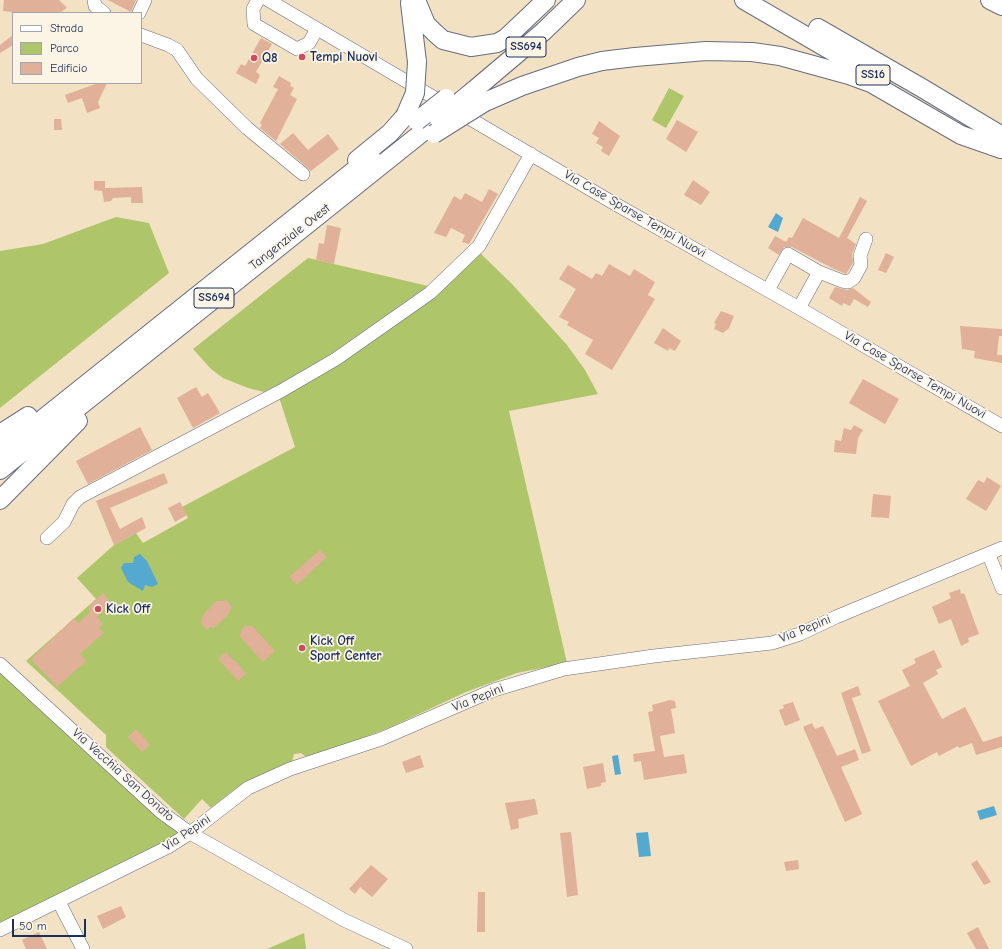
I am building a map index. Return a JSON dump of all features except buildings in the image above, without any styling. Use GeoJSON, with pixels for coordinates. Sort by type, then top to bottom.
{"type":"FeatureCollection","features":[{"type":"Feature","properties":{"kind":"highway"},"geometry":{"type":"LineString","coordinates":[[410,0],[417,62],[415,92],[421,124],[473,93],[536,81],[578,67],[602,61],[634,57],[729,50],[780,56],[849,75],[870,84],[962,135],[1002,145]]}},
{"type":"Feature","properties":{"kind":"highway"},"geometry":{"type":"LineString","coordinates":[[416,0],[426,24],[443,40],[471,47],[497,43],[506,38],[546,0]]}},
{"type":"Feature","properties":{"kind":"highway","name":"Tangenziale Ovest"},"geometry":{"type":"LineString","coordinates":[[473,93],[510,44],[555,0]]}},
{"type":"Feature","properties":{"kind":"highway","name":"Tangenziale Ovest"},"geometry":{"type":"LineString","coordinates":[[0,453],[107,365],[300,212],[421,124],[473,93],[539,36],[576,0]]}},
{"type":"Feature","properties":{"kind":"highway","name":"SS16"},"geometry":{"type":"LineString","coordinates":[[744,0],[1002,145]]}},
{"type":"Feature","properties":{"kind":"highway","name":"SS16"},"geometry":{"type":"LineString","coordinates":[[768,0],[922,88],[1002,145]]}},
{"type":"Feature","properties":{"kind":"highway"},"geometry":{"type":"LineString","coordinates":[[990,0],[1002,6]]}},
{"type":"Feature","properties":{"kind":"highway","name":"Tangenziale Ovest"},"geometry":{"type":"LineString","coordinates":[[0,470],[330,205],[421,124]]}},
{"type":"Feature","properties":{"kind":"highway"},"geometry":{"type":"LineString","coordinates":[[0,500],[61,437],[146,360],[172,331]]}},
{"type":"Feature","properties":{"kind":"highway"},"geometry":{"type":"LineString","coordinates":[[0,434],[35,411],[84,374],[107,365]]}},
{"type":"Feature","properties":{"kind":"street"},"geometry":{"type":"LineString","coordinates":[[94,0],[95,6],[103,12]]}},
{"type":"Feature","properties":{"kind":"street"},"geometry":{"type":"LineString","coordinates":[[139,12],[145,0]]}},
{"type":"Feature","properties":{"kind":"street"},"geometry":{"type":"LineString","coordinates":[[258,0],[253,9],[254,24],[297,49],[309,42],[317,29]]}},
{"type":"Feature","properties":{"kind":"street","name":"Via Case Sparse Tempi Nuovi"},"geometry":{"type":"LineString","coordinates":[[268,0],[1002,426]]}},
{"type":"Feature","properties":{"kind":"street"},"geometry":{"type":"LineString","coordinates":[[142,35],[177,50],[197,79],[247,128],[303,174]]}},
{"type":"Feature","properties":{"kind":"street"},"geometry":{"type":"LineString","coordinates":[[47,538],[64,522],[73,504],[80,497],[281,391],[336,360],[430,293],[479,246],[531,154]]}},
{"type":"Feature","properties":{"kind":"street"},"geometry":{"type":"LineString","coordinates":[[768,290],[788,254],[819,272],[842,282],[848,282],[854,278],[861,265],[860,256],[866,239]]}},
{"type":"Feature","properties":{"kind":"street"},"geometry":{"type":"LineString","coordinates":[[799,308],[819,272]]}},
{"type":"Feature","properties":{"kind":"street","name":"Via Pepini"},"geometry":{"type":"LineString","coordinates":[[0,930],[168,847],[190,833],[248,788],[290,769],[381,739],[494,690],[564,669],[654,656],[772,642],[800,634],[836,617],[1002,548]]}},
{"type":"Feature","properties":{"kind":"street"},"geometry":{"type":"LineString","coordinates":[[989,554],[1002,588]]}},
{"type":"Feature","properties":{"kind":"street","name":"Via Vecchia San Donato"},"geometry":{"type":"LineString","coordinates":[[0,664],[161,812],[190,833],[344,920],[406,949]]}},
{"type":"Feature","properties":{"kind":"street"},"geometry":{"type":"LineString","coordinates":[[59,902],[83,949]]}},
{"type":"Feature","properties":{"kind":"green space"},"geometry":{"type":"Polygon","coordinates":[[[669,88],[684,96],[666,128],[652,120],[669,88]]]}},
{"type":"Feature","properties":{"kind":"green space"},"geometry":{"type":"Polygon","coordinates":[[[116,217],[149,223],[169,273],[0,408],[0,251],[43,244],[116,217]]]}},
{"type":"Feature","properties":{"kind":"green space","name":"Kick Off Sport Center"},"geometry":{"type":"Polygon","coordinates":[[[480,253],[512,284],[567,345],[585,370],[598,394],[509,411],[567,663],[517,673],[466,692],[393,726],[331,751],[306,757],[301,753],[294,754],[292,762],[262,775],[234,790],[211,808],[202,799],[184,819],[106,747],[106,735],[26,661],[96,599],[77,578],[114,545],[136,533],[143,543],[188,518],[182,507],[295,447],[279,397],[480,253]]]}},
{"type":"Feature","properties":{"kind":"green space"},"geometry":{"type":"Polygon","coordinates":[[[308,258],[428,286],[328,356],[264,392],[248,388],[223,378],[211,369],[193,349],[308,258]]]}},
{"type":"Feature","properties":{"kind":"green space"},"geometry":{"type":"Polygon","coordinates":[[[0,669],[178,829],[176,837],[0,925],[0,669]]]}},
{"type":"Feature","properties":{"kind":"green space"},"geometry":{"type":"Polygon","coordinates":[[[304,933],[306,949],[267,949],[304,933]]]}},
{"type":"Feature","properties":{"kind":"water"},"geometry":{"type":"Polygon","coordinates":[[[776,213],[783,218],[778,232],[768,227],[776,213]]]}},
{"type":"Feature","properties":{"kind":"water"},"geometry":{"type":"Polygon","coordinates":[[[140,554],[147,561],[158,584],[152,587],[145,585],[143,591],[128,582],[121,568],[124,563],[133,563],[134,557],[140,554]]]}},
{"type":"Feature","properties":{"kind":"water"},"geometry":{"type":"Polygon","coordinates":[[[618,755],[621,774],[615,775],[612,756],[618,755]]]}},
{"type":"Feature","properties":{"kind":"water"},"geometry":{"type":"Polygon","coordinates":[[[994,806],[997,815],[980,820],[977,811],[994,806]]]}},
{"type":"Feature","properties":{"kind":"water"},"geometry":{"type":"Polygon","coordinates":[[[648,832],[651,856],[639,857],[636,833],[648,832]]]}},
{"type":"Feature","properties":{"kind":"place","name":"Tempi Nuovi"},"geometry":{"type":"Point","coordinates":[302,57]}},
{"type":"Feature","properties":{"kind":"place","name":"Q8"},"geometry":{"type":"Point","coordinates":[254,58]}},
{"type":"Feature","properties":{"kind":"place","name":"Kick Off"},"geometry":{"type":"Point","coordinates":[98,609]}},
{"type":"Feature","properties":{"kind":"place","name":"Kick Off Sport Center"},"geometry":{"type":"Point","coordinates":[302,648]}}]}
